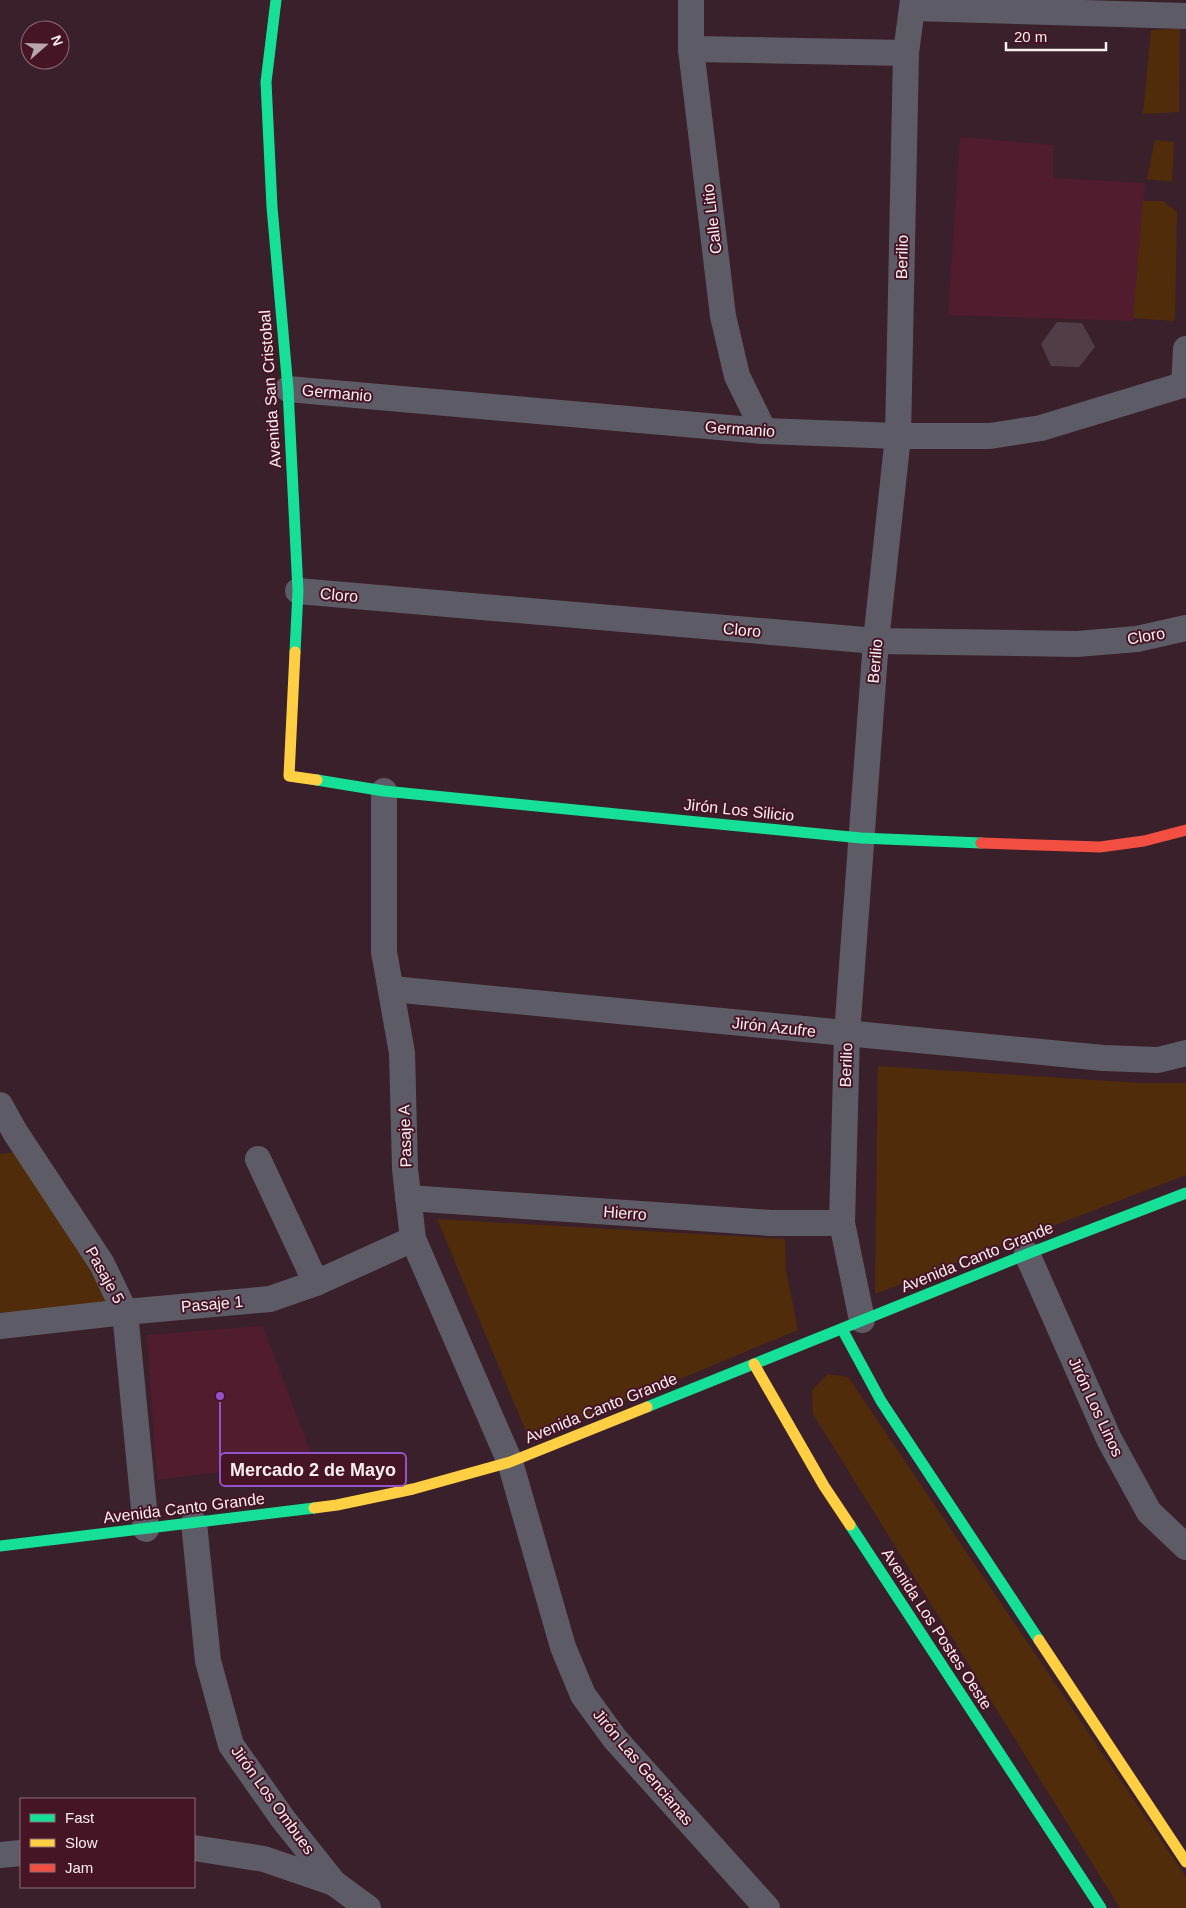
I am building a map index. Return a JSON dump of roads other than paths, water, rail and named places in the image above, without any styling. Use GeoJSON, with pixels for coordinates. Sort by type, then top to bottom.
{"type":"FeatureCollection","features":[{"type":"Feature","properties":{"kind":"street","name":"Avenida San Cristobal"},"geometry":{"type":"LineString","coordinates":[[276,0],[266,82],[272,206],[288,389],[298,591],[289,776]]}},
{"type":"Feature","properties":{"kind":"street","name":"Calle Litio"},"geometry":{"type":"LineString","coordinates":[[691,0],[691,49],[724,316],[738,376],[764,431]]}},
{"type":"Feature","properties":{"kind":"street"},"geometry":{"type":"LineString","coordinates":[[913,4],[1186,16]]}},
{"type":"Feature","properties":{"kind":"street","name":"Berilio"},"geometry":{"type":"LineString","coordinates":[[852,1325],[842,1223],[847,1034],[876,641],[898,436],[906,53],[913,4]]}},
{"type":"Feature","properties":{"kind":"street"},"geometry":{"type":"LineString","coordinates":[[691,49],[906,53]]}},
{"type":"Feature","properties":{"kind":"street"},"geometry":{"type":"LineString","coordinates":[[1185,385],[1186,349]]}},
{"type":"Feature","properties":{"kind":"street","name":"Germanio"},"geometry":{"type":"LineString","coordinates":[[288,389],[764,431],[898,436],[990,436],[1041,428],[1185,385]]}},
{"type":"Feature","properties":{"kind":"street","name":"Cloro"},"geometry":{"type":"LineString","coordinates":[[298,591],[876,641],[1077,644],[1137,639],[1186,628]]}},
{"type":"Feature","properties":{"kind":"street","name":"Jirón Los Silicio"},"geometry":{"type":"LineString","coordinates":[[289,776],[384,791],[861,838],[1100,846],[1144,841],[1186,830]]}},
{"type":"Feature","properties":{"kind":"street","name":"Pasaje A"},"geometry":{"type":"LineString","coordinates":[[384,791],[384,952],[402,1053],[405,1169],[413,1239],[510,1462]]}},
{"type":"Feature","properties":{"kind":"street","name":"Jirón Azufre"},"geometry":{"type":"LineString","coordinates":[[392,989],[1103,1058],[1158,1060],[1186,1053]]}},
{"type":"Feature","properties":{"kind":"street","name":"Pasaje 5"},"geometry":{"type":"LineString","coordinates":[[0,1105],[8,1133],[102,1264],[125,1312],[146,1529]]}},
{"type":"Feature","properties":{"kind":"street"},"geometry":{"type":"LineString","coordinates":[[258,1159],[316,1283]]}},
{"type":"Feature","properties":{"kind":"street","name":"Avenida Canto Grande"},"geometry":{"type":"LineString","coordinates":[[0,1546],[337,1505],[412,1489],[510,1462],[1027,1254],[1186,1193]]}},
{"type":"Feature","properties":{"kind":"street","name":"Hierro"},"geometry":{"type":"LineString","coordinates":[[408,1198],[771,1223],[842,1223]]}},
{"type":"Feature","properties":{"kind":"street","name":"Pasaje 1"},"geometry":{"type":"LineString","coordinates":[[0,1326],[270,1299],[316,1283],[413,1239]]}},
{"type":"Feature","properties":{"kind":"street","name":"Jirón Los Linos"},"geometry":{"type":"LineString","coordinates":[[1027,1254],[1109,1439],[1149,1512],[1186,1547]]}},
{"type":"Feature","properties":{"kind":"street"},"geometry":{"type":"LineString","coordinates":[[852,1325],[881,1401],[1186,1862]]}},
{"type":"Feature","properties":{"kind":"street","name":"Avenida Los Postes Oeste"},"geometry":{"type":"LineString","coordinates":[[754,1364],[824,1486],[1100,1908]]}},
{"type":"Feature","properties":{"kind":"street","name":"Jirón Las Gencianas"},"geometry":{"type":"LineString","coordinates":[[510,1462],[563,1647],[583,1695],[615,1739],[766,1908]]}},
{"type":"Feature","properties":{"kind":"street","name":"Jirón Los Ombues"},"geometry":{"type":"LineString","coordinates":[[194,1523],[208,1661],[231,1745],[283,1819],[334,1883],[368,1908]]}},
{"type":"Feature","properties":{"kind":"street"},"geometry":{"type":"LineString","coordinates":[[195,1848],[264,1859],[334,1883]]}},
{"type":"Feature","properties":{"kind":"street"},"geometry":{"type":"LineString","coordinates":[[0,1855],[20,1853]]}},
{"type":"Feature","properties":{"kind":"place","name":"Mercado 2 de Mayo"},"geometry":{"type":"Point","coordinates":[220,1396]}}]}
